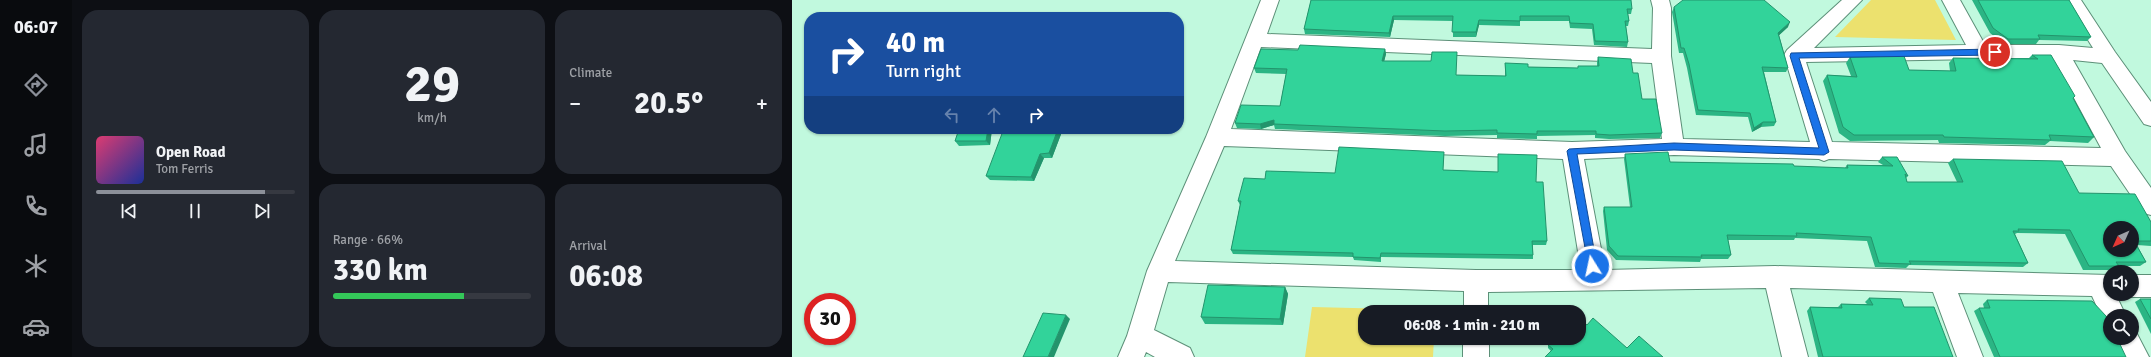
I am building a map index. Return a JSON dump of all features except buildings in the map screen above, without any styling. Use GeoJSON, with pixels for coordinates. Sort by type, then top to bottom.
{"type":"FeatureCollection","features":[{"type":"Feature","properties":{"kind":"street"},"geometry":{"type":"LineString","coordinates":[[1181,357],[1135,346],[1159,271],[1218,137],[1270,0]]}},
{"type":"Feature","properties":{"kind":"street"},"geometry":{"type":"LineString","coordinates":[[1794,56],[1853,0]]}},
{"type":"Feature","properties":{"kind":"street"},"geometry":{"type":"LineString","coordinates":[[1951,0],[1979,52]]}},
{"type":"Feature","properties":{"kind":"street"},"geometry":{"type":"LineString","coordinates":[[2072,0],[2108,56],[2151,118]]}},
{"type":"Feature","properties":{"kind":"street"},"geometry":{"type":"LineString","coordinates":[[1665,3],[1661,56],[1674,147]]}},
{"type":"Feature","properties":{"kind":"street"},"geometry":{"type":"LineString","coordinates":[[1256,40],[1661,56]]}},
{"type":"Feature","properties":{"kind":"street"},"geometry":{"type":"LineString","coordinates":[[1794,56],[1979,52],[2059,52],[2108,56]]}},
{"type":"Feature","properties":{"kind":"street"},"geometry":{"type":"LineString","coordinates":[[2059,52],[2117,157],[2151,206]]}},
{"type":"Feature","properties":{"kind":"street"},"geometry":{"type":"LineString","coordinates":[[1794,56],[1824,152]]}},
{"type":"Feature","properties":{"kind":"street"},"geometry":{"type":"LineString","coordinates":[[1218,137],[1572,151],[1674,147],[1824,152],[2117,157]]}},
{"type":"Feature","properties":{"kind":"street"},"geometry":{"type":"LineString","coordinates":[[1572,151],[1595,281]]}},
{"type":"Feature","properties":{"kind":"street"},"geometry":{"type":"LineString","coordinates":[[1159,271],[1476,281],[1595,281],[1775,277],[2103,286]]}},
{"type":"Feature","properties":{"kind":"street"},"geometry":{"type":"LineString","coordinates":[[1775,277],[1795,357]]}},
{"type":"Feature","properties":{"kind":"street"},"geometry":{"type":"LineString","coordinates":[[1476,281],[1476,305]]}},
{"type":"Feature","properties":{"kind":"street"},"geometry":{"type":"LineString","coordinates":[[1942,282],[1970,357]]}},
{"type":"Feature","properties":{"kind":"street"},"geometry":{"type":"LineString","coordinates":[[2139,286],[2151,286]]}},
{"type":"Feature","properties":{"kind":"street"},"geometry":{"type":"LineString","coordinates":[[1476,345],[1476,357]]}},
{"type":"Feature","properties":{"kind":"street"},"geometry":{"type":"LineString","coordinates":[[2130,345],[2136,357]]}},
{"type":"Feature","properties":{"kind":"shaded area"},"geometry":{"type":"Polygon","coordinates":[[[1871,0],[1935,0],[1956,40],[1835,37],[1871,0]]]}},
{"type":"Feature","properties":{"kind":"shaded area"},"geometry":{"type":"Polygon","coordinates":[[[1312,307],[1358,308],[1358,345],[1434,345],[1433,357],[1305,357],[1312,307]]]}},
{"type":"Feature","properties":{"kind":"route"},"geometry":{"type":"LineString","coordinates":[[1592,266],[1572,151],[1674,147],[1824,152],[1794,56],[1995,52]]}}]}
